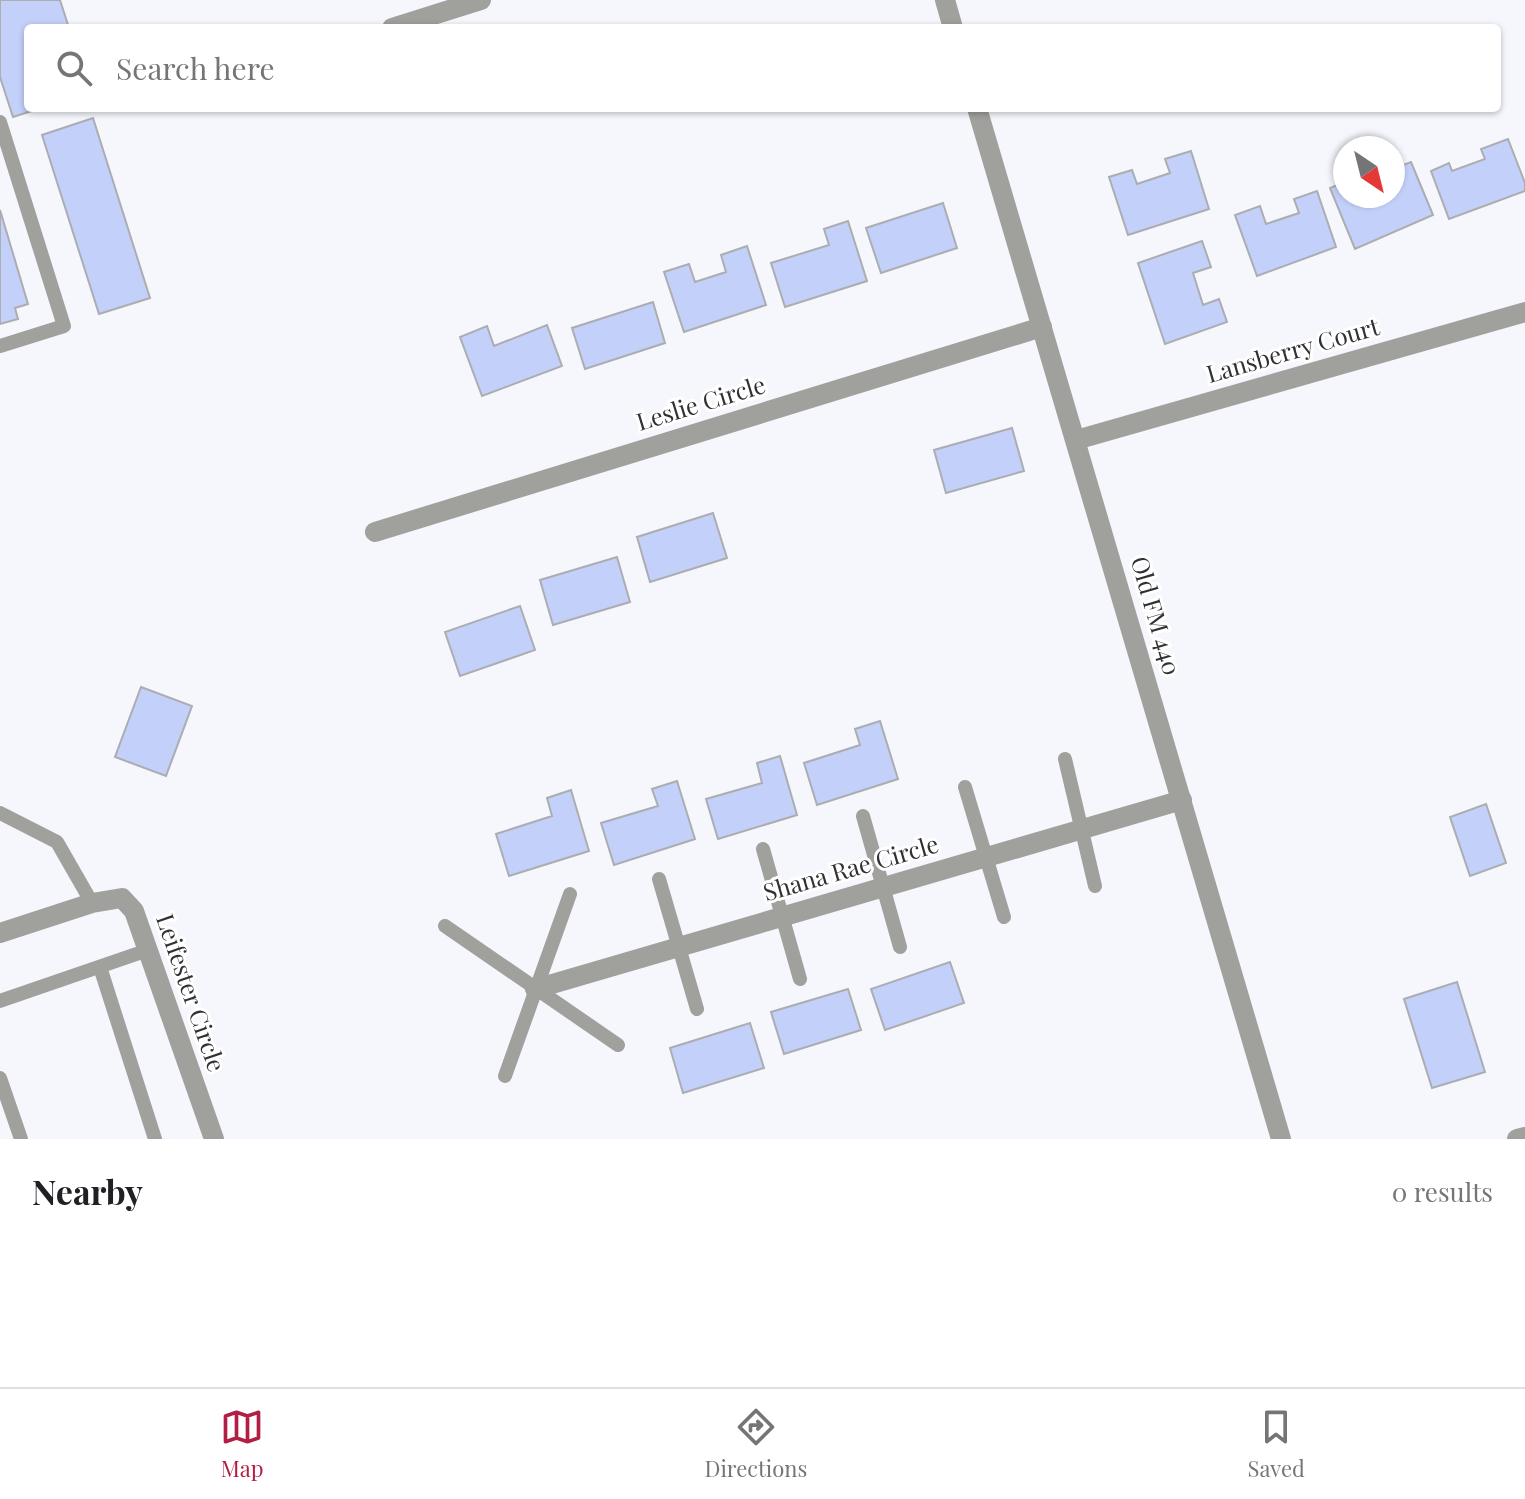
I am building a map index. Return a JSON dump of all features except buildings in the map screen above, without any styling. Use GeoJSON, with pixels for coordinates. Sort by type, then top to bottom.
{"type":"FeatureCollection","features":[{"type":"Feature","properties":{"kind":"street"},"geometry":{"type":"LineString","coordinates":[[405,24],[481,0]]}},
{"type":"Feature","properties":{"kind":"street"},"geometry":{"type":"LineString","coordinates":[[945,0],[952,24]]}},
{"type":"Feature","properties":{"kind":"street","name":"Old FM 440"},"geometry":{"type":"LineString","coordinates":[[978,112],[1281,1139]]}},
{"type":"Feature","properties":{"kind":"street","name":"Lansberry Court"},"geometry":{"type":"LineString","coordinates":[[1076,440],[1525,312]]}},
{"type":"Feature","properties":{"kind":"street","name":"Leslie Circle"},"geometry":{"type":"LineString","coordinates":[[375,532],[1042,327]]}},
{"type":"Feature","properties":{"kind":"street","name":"Shana Rae Circle"},"geometry":{"type":"LineString","coordinates":[[535,989],[1182,800]]}},
{"type":"Feature","properties":{"kind":"street","name":"Leifester Circle"},"geometry":{"type":"LineString","coordinates":[[0,933],[92,903],[122,898],[134,911],[214,1139]]}},
{"type":"Feature","properties":{"kind":"street"},"geometry":{"type":"LineString","coordinates":[[1517,1139],[1525,1137]]}},
{"type":"Feature","properties":{"kind":"lane"},"geometry":{"type":"LineString","coordinates":[[0,122],[64,326],[0,346]]}},
{"type":"Feature","properties":{"kind":"lane"},"geometry":{"type":"LineString","coordinates":[[1065,759],[1095,886]]}},
{"type":"Feature","properties":{"kind":"lane"},"geometry":{"type":"LineString","coordinates":[[965,787],[1004,917]]}},
{"type":"Feature","properties":{"kind":"lane"},"geometry":{"type":"LineString","coordinates":[[0,813],[57,842],[92,903]]}},
{"type":"Feature","properties":{"kind":"lane"},"geometry":{"type":"LineString","coordinates":[[863,816],[900,947]]}},
{"type":"Feature","properties":{"kind":"lane"},"geometry":{"type":"LineString","coordinates":[[763,849],[800,979]]}},
{"type":"Feature","properties":{"kind":"lane"},"geometry":{"type":"LineString","coordinates":[[659,879],[697,1009]]}},
{"type":"Feature","properties":{"kind":"lane"},"geometry":{"type":"LineString","coordinates":[[505,1076],[570,894]]}},
{"type":"Feature","properties":{"kind":"lane"},"geometry":{"type":"LineString","coordinates":[[445,926],[618,1045]]}},
{"type":"Feature","properties":{"kind":"lane"},"geometry":{"type":"LineString","coordinates":[[0,1001],[148,950]]}},
{"type":"Feature","properties":{"kind":"lane"},"geometry":{"type":"LineString","coordinates":[[100,967],[155,1139]]}},
{"type":"Feature","properties":{"kind":"lane"},"geometry":{"type":"LineString","coordinates":[[0,1078],[21,1139]]}}]}
